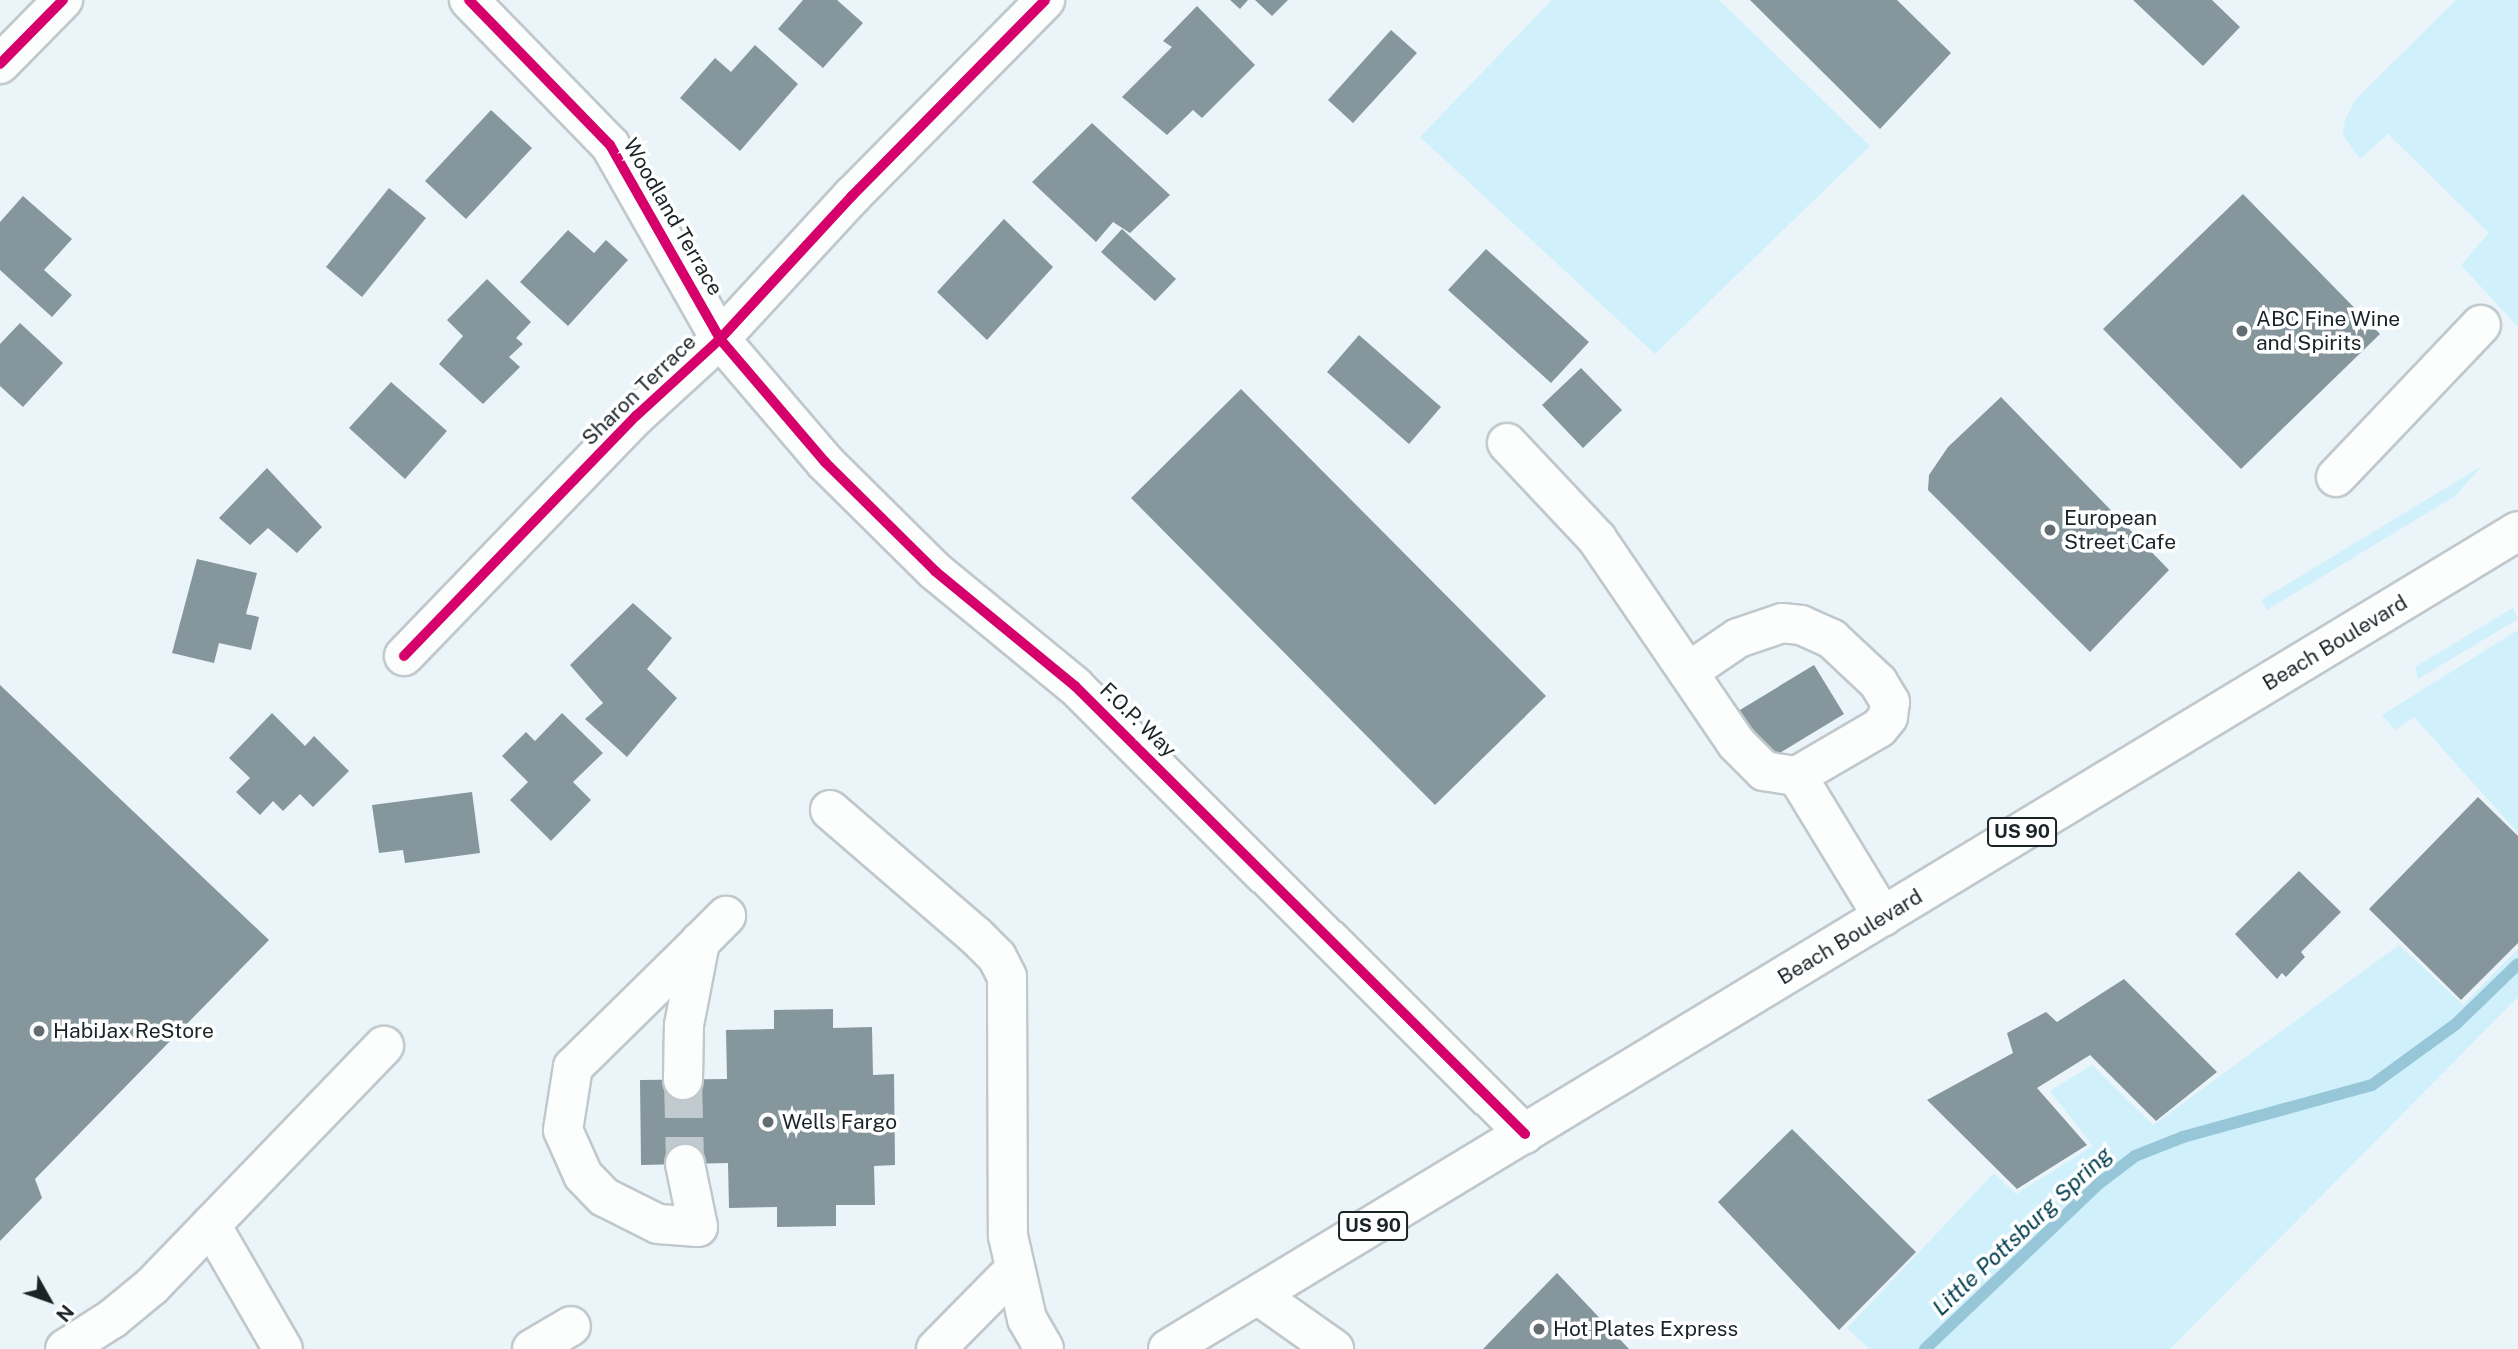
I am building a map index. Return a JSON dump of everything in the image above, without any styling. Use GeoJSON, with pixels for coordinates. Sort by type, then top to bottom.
{"type":"FeatureCollection","features":[{"type":"Feature","properties":{"kind":"main road"},"geometry":{"type":"LineString","coordinates":[[0,64],[63,0]]}},
{"type":"Feature","properties":{"kind":"main road","name":"Woodland Terrace"},"geometry":{"type":"LineString","coordinates":[[469,0],[610,145],[720,339]]}},
{"type":"Feature","properties":{"kind":"main road","name":"Sharon Terrace"},"geometry":{"type":"LineString","coordinates":[[404,656],[636,416],[720,339],[852,196],[1045,0]]}},
{"type":"Feature","properties":{"kind":"main road"},"geometry":{"type":"LineString","coordinates":[[2336,477],[2480,325]]}},
{"type":"Feature","properties":{"kind":"main road","name":"F.O.P. Way"},"geometry":{"type":"LineString","coordinates":[[720,339],[825,462],[909,548],[1085,695],[1525,1134]]}},
{"type":"Feature","properties":{"kind":"main road"},"geometry":{"type":"LineString","coordinates":[[1507,443],[1597,539],[1736,743],[1764,771],[1797,776],[1879,728],[1888,718],[1890,702],[1878,682],[1832,639],[1801,625],[1782,623],[1738,638],[1688,672]]}},
{"type":"Feature","properties":{"kind":"main road","name":"Beach Boulevard"},"geometry":{"type":"LineString","coordinates":[[1175,1347],[2518,531]]}},
{"type":"Feature","properties":{"kind":"main road"},"geometry":{"type":"LineString","coordinates":[[1797,776],[1883,917]]}},
{"type":"Feature","properties":{"kind":"main road"},"geometry":{"type":"LineString","coordinates":[[830,810],[975,935],[997,957],[1007,976],[1007,1209],[1013,1271],[1027,1319],[1044,1349]]}},
{"type":"Feature","properties":{"kind":"main road"},"geometry":{"type":"LineString","coordinates":[[683,1080],[684,1025],[713,929],[572,1067],[562,1130],[583,1175],[604,1197],[658,1224],[698,1227],[685,1164]]}},
{"type":"Feature","properties":{"kind":"main road"},"geometry":{"type":"LineString","coordinates":[[65,1349],[130,1306],[384,1046]]}},
{"type":"Feature","properties":{"kind":"main road"},"geometry":{"type":"LineString","coordinates":[[211,1225],[284,1349]]}},
{"type":"Feature","properties":{"kind":"main road"},"geometry":{"type":"LineString","coordinates":[[936,1349],[1013,1271]]}},
{"type":"Feature","properties":{"kind":"main road"},"geometry":{"type":"LineString","coordinates":[[1259,1296],[1334,1349]]}},
{"type":"Feature","properties":{"kind":"main road"},"geometry":{"type":"LineString","coordinates":[[532,1349],[571,1326]]}},
{"type":"Feature","properties":{"kind":"shaded area"},"geometry":{"type":"Polygon","coordinates":[[[1552,0],[1719,0],[1870,146],[1655,354],[1420,137],[1552,0]]]}},
{"type":"Feature","properties":{"kind":"shaded area"},"geometry":{"type":"Polygon","coordinates":[[[2456,0],[2518,0],[2518,327],[2461,265],[2489,233],[2388,134],[2360,159],[2343,135],[2345,120],[2356,99],[2456,0]]]}},
{"type":"Feature","properties":{"kind":"shaded area"},"geometry":{"type":"Polygon","coordinates":[[[2482,466],[2455,496],[2267,610],[2261,600],[2482,466]]]}},
{"type":"Feature","properties":{"kind":"shaded area"},"geometry":{"type":"Polygon","coordinates":[[[2513,608],[2518,619],[2418,679],[2415,667],[2513,608]]]}},
{"type":"Feature","properties":{"kind":"shaded area"},"geometry":{"type":"Polygon","coordinates":[[[2518,630],[2518,833],[2414,717],[2395,730],[2382,715],[2518,630]]]}},
{"type":"Feature","properties":{"kind":"shaded area"},"geometry":{"type":"Polygon","coordinates":[[[2399,945],[2463,1005],[2518,949],[2518,997],[2170,1349],[1869,1349],[1847,1328],[1994,1173],[2016,1194],[2093,1146],[2050,1091],[2092,1065],[2153,1125],[2399,945]]]}},
{"type":"Feature","properties":{"kind":"building"},"geometry":{"type":"Polygon","coordinates":[[[803,0],[837,0],[863,23],[823,68],[778,29],[803,0]]]}},
{"type":"Feature","properties":{"kind":"building"},"geometry":{"type":"Polygon","coordinates":[[[1230,0],[1248,0],[1240,9],[1230,0]]]}},
{"type":"Feature","properties":{"kind":"building"},"geometry":{"type":"Polygon","coordinates":[[[1255,0],[1288,0],[1272,16],[1255,0]]]}},
{"type":"Feature","properties":{"kind":"building"},"geometry":{"type":"Polygon","coordinates":[[[1750,0],[1897,0],[1951,53],[1880,129],[1750,0]]]}},
{"type":"Feature","properties":{"kind":"building"},"geometry":{"type":"Polygon","coordinates":[[[2133,0],[2212,0],[2240,27],[2203,66],[2133,0]]]}},
{"type":"Feature","properties":{"kind":"building"},"geometry":{"type":"Polygon","coordinates":[[[1197,6],[1255,65],[1202,118],[1193,110],[1167,135],[1122,97],[1172,47],[1163,41],[1197,6]]]}},
{"type":"Feature","properties":{"kind":"building"},"geometry":{"type":"Polygon","coordinates":[[[1391,30],[1417,53],[1353,123],[1328,100],[1391,30]]]}},
{"type":"Feature","properties":{"kind":"building"},"geometry":{"type":"Polygon","coordinates":[[[755,45],[798,84],[740,151],[680,98],[715,58],[731,72],[755,45]]]}},
{"type":"Feature","properties":{"kind":"building"},"geometry":{"type":"Polygon","coordinates":[[[491,110],[532,148],[466,219],[425,181],[491,110]]]}},
{"type":"Feature","properties":{"kind":"building"},"geometry":{"type":"Polygon","coordinates":[[[1092,123],[1170,195],[1130,233],[1113,222],[1096,242],[1032,182],[1092,123]]]}},
{"type":"Feature","properties":{"kind":"building"},"geometry":{"type":"Polygon","coordinates":[[[389,188],[426,218],[362,297],[326,267],[389,188]]]}},
{"type":"Feature","properties":{"kind":"building","name":"ABC Fine Wine and Spirits"},"geometry":{"type":"Polygon","coordinates":[[[2243,194],[2380,334],[2241,469],[2103,329],[2243,194]]]}},
{"type":"Feature","properties":{"kind":"building"},"geometry":{"type":"Polygon","coordinates":[[[23,196],[72,239],[44,270],[72,295],[52,317],[0,270],[0,222],[23,196]]]}},
{"type":"Feature","properties":{"kind":"building"},"geometry":{"type":"Polygon","coordinates":[[[1004,219],[1053,267],[987,340],[937,292],[1004,219]]]}},
{"type":"Feature","properties":{"kind":"building"},"geometry":{"type":"Polygon","coordinates":[[[1122,229],[1176,279],[1155,301],[1101,252],[1122,229]]]}},
{"type":"Feature","properties":{"kind":"building"},"geometry":{"type":"Polygon","coordinates":[[[568,230],[594,253],[606,240],[628,260],[568,326],[520,282],[568,230]]]}},
{"type":"Feature","properties":{"kind":"building"},"geometry":{"type":"Polygon","coordinates":[[[1486,249],[1589,342],[1551,383],[1448,290],[1486,249]]]}},
{"type":"Feature","properties":{"kind":"building"},"geometry":{"type":"Polygon","coordinates":[[[487,279],[531,322],[516,338],[523,344],[509,357],[520,367],[483,404],[439,364],[463,336],[447,320],[487,279]]]}},
{"type":"Feature","properties":{"kind":"building"},"geometry":{"type":"Polygon","coordinates":[[[20,323],[63,363],[23,407],[0,386],[0,344],[20,323]]]}},
{"type":"Feature","properties":{"kind":"building"},"geometry":{"type":"Polygon","coordinates":[[[1359,335],[1441,407],[1409,444],[1327,372],[1359,335]]]}},
{"type":"Feature","properties":{"kind":"building"},"geometry":{"type":"Polygon","coordinates":[[[1581,368],[1622,410],[1583,448],[1542,405],[1581,368]]]}},
{"type":"Feature","properties":{"kind":"building"},"geometry":{"type":"Polygon","coordinates":[[[391,382],[447,431],[405,479],[349,428],[391,382]]]}},
{"type":"Feature","properties":{"kind":"building"},"geometry":{"type":"Polygon","coordinates":[[[1241,389],[1546,696],[1435,805],[1131,498],[1241,389]]]}},
{"type":"Feature","properties":{"kind":"building","name":"European Street Cafe"},"geometry":{"type":"Polygon","coordinates":[[[2001,397],[2169,570],[2090,652],[1928,490],[1929,475],[1948,447],[2001,397]]]}},
{"type":"Feature","properties":{"kind":"building"},"geometry":{"type":"Polygon","coordinates":[[[267,468],[322,527],[297,553],[268,528],[250,545],[219,518],[267,468]]]}},
{"type":"Feature","properties":{"kind":"building"},"geometry":{"type":"Polygon","coordinates":[[[197,559],[257,573],[246,614],[259,617],[251,650],[219,643],[214,663],[172,653],[197,559]]]}},
{"type":"Feature","properties":{"kind":"building"},"geometry":{"type":"Polygon","coordinates":[[[633,603],[672,638],[647,669],[677,698],[627,757],[585,719],[603,703],[570,665],[633,603]]]}},
{"type":"Feature","properties":{"kind":"building"},"geometry":{"type":"Polygon","coordinates":[[[1814,665],[1844,714],[1765,762],[1735,713],[1814,665]]]}},
{"type":"Feature","properties":{"kind":"building"},"geometry":{"type":"Polygon","coordinates":[[[0,685],[269,940],[35,1179],[42,1198],[0,1241],[0,685]]]}},
{"type":"Feature","properties":{"kind":"building"},"geometry":{"type":"Polygon","coordinates":[[[272,713],[305,746],[314,736],[349,771],[313,807],[300,794],[283,811],[273,801],[260,815],[236,792],[250,778],[229,758],[272,713]]]}},
{"type":"Feature","properties":{"kind":"building"},"geometry":{"type":"Polygon","coordinates":[[[562,713],[603,753],[573,782],[591,800],[551,841],[510,800],[528,782],[502,756],[526,732],[535,741],[562,713]]]}},
{"type":"Feature","properties":{"kind":"building"},"geometry":{"type":"Polygon","coordinates":[[[472,792],[480,853],[405,863],[403,850],[379,853],[372,805],[472,792]]]}},
{"type":"Feature","properties":{"kind":"building"},"geometry":{"type":"Polygon","coordinates":[[[2478,797],[2518,836],[2518,943],[2461,1000],[2369,909],[2478,797]]]}},
{"type":"Feature","properties":{"kind":"building"},"geometry":{"type":"Polygon","coordinates":[[[2299,871],[2341,912],[2301,952],[2305,957],[2286,977],[2282,973],[2277,979],[2235,934],[2299,871]]]}},
{"type":"Feature","properties":{"kind":"building"},"geometry":{"type":"Polygon","coordinates":[[[2124,979],[2217,1072],[2156,1121],[2090,1055],[2037,1088],[2087,1145],[2017,1189],[1927,1100],[2013,1053],[2007,1033],[2046,1012],[2057,1022],[2124,979]]]}},
{"type":"Feature","properties":{"kind":"building","name":"Wells Fargo"},"geometry":{"type":"Polygon","coordinates":[[[833,1009],[833,1028],[872,1027],[873,1075],[894,1074],[895,1165],[874,1166],[875,1205],[836,1205],[836,1226],[777,1227],[777,1207],[729,1208],[728,1163],[641,1165],[640,1080],[727,1079],[726,1030],[774,1029],[774,1010],[833,1009]]]}},
{"type":"Feature","properties":{"kind":"building"},"geometry":{"type":"Polygon","coordinates":[[[1792,1129],[1916,1252],[1839,1330],[1718,1202],[1792,1129]]]}},
{"type":"Feature","properties":{"kind":"building"},"geometry":{"type":"Polygon","coordinates":[[[1557,1273],[1629,1349],[1483,1349],[1557,1273]]]}},
{"type":"Feature","properties":{"kind":"waterway","name":"Little Pottsburg Spring"},"geometry":{"type":"LineString","coordinates":[[1925,1349],[2097,1185],[2135,1156],[2183,1137],[2372,1085],[2456,1024],[2518,964]]}},
{"type":"Feature","properties":{"kind":"tunnel"},"geometry":{"type":"LineString","coordinates":[[683,1080],[685,1164]]}},
{"type":"Feature","properties":{"kind":"cycle path"},"geometry":{"type":"LineString","coordinates":[[0,64],[63,0]]}},
{"type":"Feature","properties":{"kind":"cycle path"},"geometry":{"type":"LineString","coordinates":[[469,0],[610,145],[720,339],[825,462],[935,571],[1075,686],[1525,1134]]}},
{"type":"Feature","properties":{"kind":"cycle path"},"geometry":{"type":"LineString","coordinates":[[404,656],[636,416],[720,339],[852,196],[1045,0]]}},
{"type":"Feature","properties":{"kind":"place","name":"ABC Fine Wine and Spirits"},"geometry":{"type":"Point","coordinates":[2242,331]}},
{"type":"Feature","properties":{"kind":"place","name":"European Street Cafe"},"geometry":{"type":"Point","coordinates":[2050,530]}},
{"type":"Feature","properties":{"kind":"place","name":"HabiJax ReStore"},"geometry":{"type":"Point","coordinates":[39,1031]}},
{"type":"Feature","properties":{"kind":"place","name":"Wells Fargo"},"geometry":{"type":"Point","coordinates":[768,1122]}},
{"type":"Feature","properties":{"kind":"place","name":"Hot Plates Express"},"geometry":{"type":"Point","coordinates":[1539,1329]}}]}
